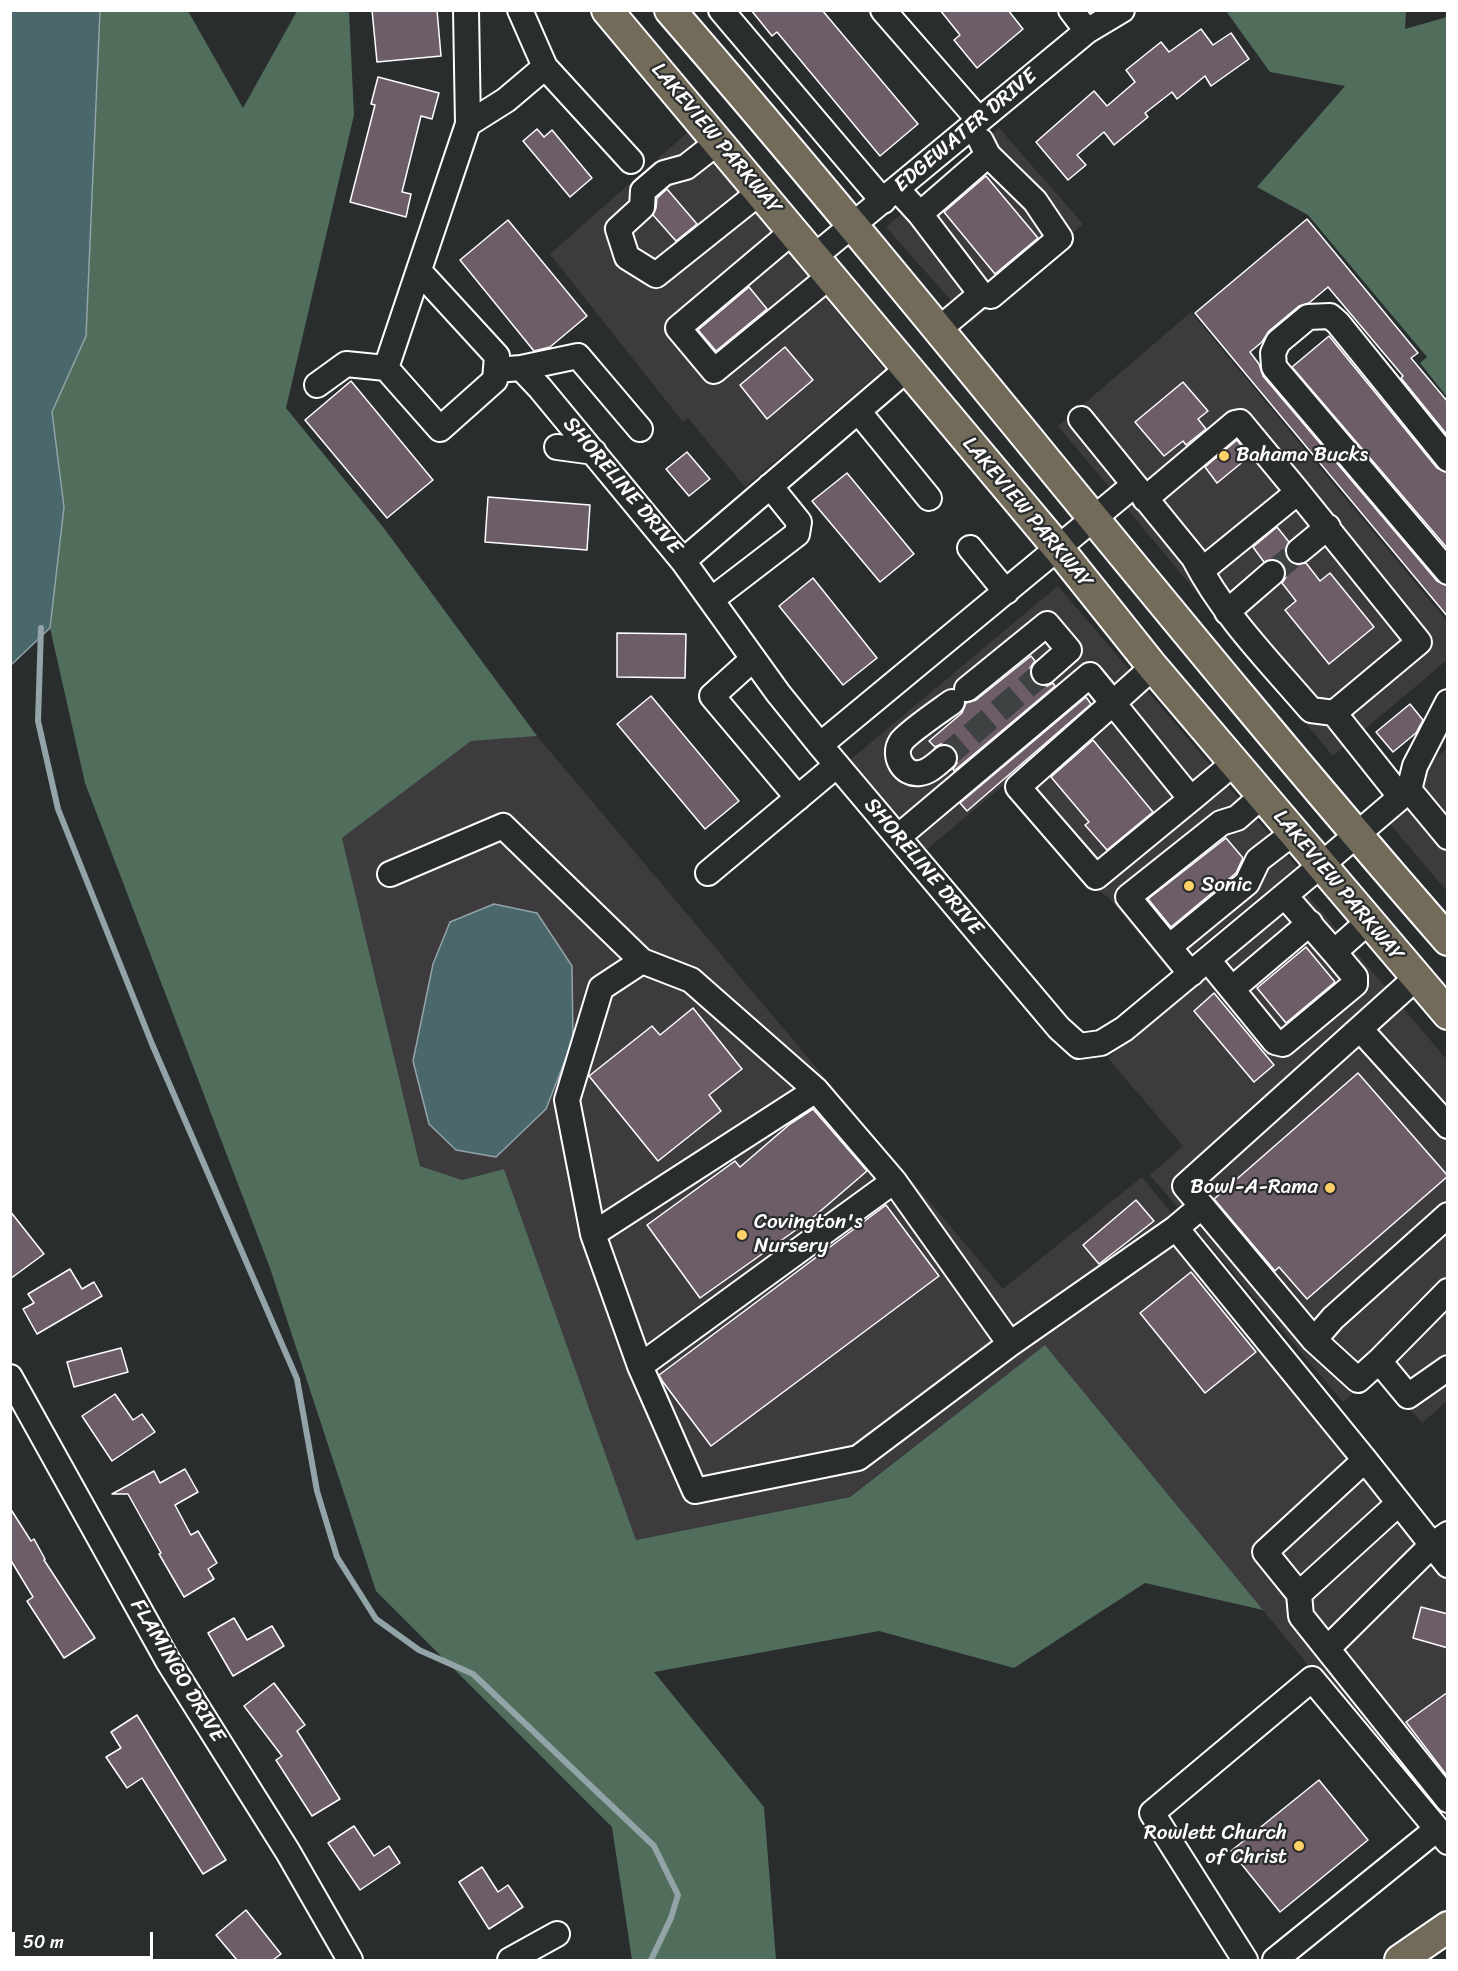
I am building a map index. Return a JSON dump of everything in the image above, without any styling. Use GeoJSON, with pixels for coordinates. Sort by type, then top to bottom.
{"type":"FeatureCollection","features":[{"type":"Feature","properties":{"kind":"main road","name":"LAKEVIEW PARKWAY"},"geometry":{"type":"LineString","coordinates":[[608,10],[1058,549],[1153,667],[1448,1014]]}},
{"type":"Feature","properties":{"kind":"main road"},"geometry":{"type":"LineString","coordinates":[[670,10],[854,226],[1356,836],[1448,940]]}},
{"type":"Feature","properties":{"kind":"main road"},"geometry":{"type":"LineString","coordinates":[[1400,1960],[1448,1927]]}},
{"type":"Feature","properties":{"kind":"street"},"geometry":{"type":"LineString","coordinates":[[386,368],[468,124],[466,10]]}},
{"type":"Feature","properties":{"kind":"street"},"geometry":{"type":"LineString","coordinates":[[520,10],[545,67],[631,161]]}},
{"type":"Feature","properties":{"kind":"street"},"geometry":{"type":"LineString","coordinates":[[721,10],[890,195],[920,214],[981,294],[991,296],[1060,238],[1035,201],[988,155],[976,123],[884,10]]}},
{"type":"Feature","properties":{"kind":"street"},"geometry":{"type":"LineString","coordinates":[[1071,10],[1087,31]]}},
{"type":"Feature","properties":{"kind":"street","name":"EDGEWATER DRIVE"},"geometry":{"type":"LineString","coordinates":[[793,231],[678,328],[714,370],[769,327],[854,226],[1087,31],[1122,10]]}},
{"type":"Feature","properties":{"kind":"street"},"geometry":{"type":"LineString","coordinates":[[468,124],[506,100],[545,67]]}},
{"type":"Feature","properties":{"kind":"street"},"geometry":{"type":"LineString","coordinates":[[718,142],[686,167],[664,173],[643,191],[642,207],[618,229],[627,257],[656,275],[760,192]]}},
{"type":"Feature","properties":{"kind":"street"},"geometry":{"type":"LineString","coordinates":[[920,214],[988,155]]}},
{"type":"Feature","properties":{"kind":"street"},"geometry":{"type":"LineString","coordinates":[[317,386],[346,363],[386,368],[440,429],[495,380],[497,356],[419,271]]}},
{"type":"Feature","properties":{"kind":"street"},"geometry":{"type":"LineString","coordinates":[[938,330],[981,294]]}},
{"type":"Feature","properties":{"kind":"street"},"geometry":{"type":"LineString","coordinates":[[1448,459],[1330,316],[1308,317],[1278,342],[1274,353],[1274,367],[1448,572]]}},
{"type":"Feature","properties":{"kind":"street"},"geometry":{"type":"LineString","coordinates":[[496,370],[521,368],[578,356],[640,429]]}},
{"type":"Feature","properties":{"kind":"street","name":"SHORELINE DRIVE"},"geometry":{"type":"LineString","coordinates":[[521,368],[594,452],[683,561],[753,659],[820,745],[1059,1028],[1079,1046],[1101,1043],[1124,1029],[1405,793]]}},
{"type":"Feature","properties":{"kind":"street"},"geometry":{"type":"LineString","coordinates":[[683,561],[907,369]]}},
{"type":"Feature","properties":{"kind":"street"},"geometry":{"type":"LineString","coordinates":[[858,411],[930,498]]}},
{"type":"Feature","properties":{"kind":"street"},"geometry":{"type":"LineString","coordinates":[[1081,419],[1194,558],[1207,584],[1227,612],[1311,710],[1334,713],[1405,793],[1440,812],[1448,837]]}},
{"type":"Feature","properties":{"kind":"street"},"geometry":{"type":"LineString","coordinates":[[820,745],[1094,520],[1140,492],[1235,423],[1240,422],[1328,527],[1419,642],[1334,713]]}},
{"type":"Feature","properties":{"kind":"street"},"geometry":{"type":"LineString","coordinates":[[557,447],[594,452]]}},
{"type":"Feature","properties":{"kind":"street"},"geometry":{"type":"LineString","coordinates":[[711,600],[797,534],[799,522],[770,486]]}},
{"type":"Feature","properties":{"kind":"street"},"geometry":{"type":"LineString","coordinates":[[1201,571],[1298,492]]}},
{"type":"Feature","properties":{"kind":"street"},"geometry":{"type":"LineString","coordinates":[[1299,551],[1328,527]]}},
{"type":"Feature","properties":{"kind":"street"},"geometry":{"type":"LineString","coordinates":[[970,548],[1006,592]]}},
{"type":"Feature","properties":{"kind":"street"},"geometry":{"type":"LineString","coordinates":[[1227,612],[1272,573]]}},
{"type":"Feature","properties":{"kind":"street"},"geometry":{"type":"LineString","coordinates":[[944,758],[923,773],[914,773],[905,769],[899,762],[897,751],[901,741],[1047,624],[1191,799]]}},
{"type":"Feature","properties":{"kind":"street"},"geometry":{"type":"LineString","coordinates":[[1044,672],[1069,650]]}},
{"type":"Feature","properties":{"kind":"street"},"geometry":{"type":"LineString","coordinates":[[753,659],[712,696],[798,798]]}},
{"type":"Feature","properties":{"kind":"street"},"geometry":{"type":"LineString","coordinates":[[1153,667],[1018,787],[1096,877],[1234,763]]}},
{"type":"Feature","properties":{"kind":"street"},"geometry":{"type":"LineString","coordinates":[[898,837],[1090,675]]}},
{"type":"Feature","properties":{"kind":"street"},"geometry":{"type":"LineString","coordinates":[[1405,793],[1415,766],[1448,702]]}},
{"type":"Feature","properties":{"kind":"street"},"geometry":{"type":"LineString","coordinates":[[708,873],[837,765]]}},
{"type":"Feature","properties":{"kind":"street"},"geometry":{"type":"LineString","coordinates":[[1262,796],[1236,818],[1221,823],[1128,897],[1169,947],[1232,989],[1275,1042],[1283,1044],[1355,984],[1355,977],[1285,896]]}},
{"type":"Feature","properties":{"kind":"street"},"geometry":{"type":"LineString","coordinates":[[390,874],[503,826],[642,961],[691,980],[816,1090],[894,1181],[1010,1344]]}},
{"type":"Feature","properties":{"kind":"street"},"geometry":{"type":"LineString","coordinates":[[1169,947],[1247,883],[1258,860],[1293,833]]}},
{"type":"Feature","properties":{"kind":"street"},"geometry":{"type":"LineString","coordinates":[[1334,952],[1368,922]]}},
{"type":"Feature","properties":{"kind":"street"},"geometry":{"type":"LineString","coordinates":[[1232,989],[1310,923]]}},
{"type":"Feature","properties":{"kind":"street"},"geometry":{"type":"LineString","coordinates":[[642,961],[601,988],[567,1100],[592,1234],[640,1366],[695,1491],[858,1458],[1010,1344],[1176,1228],[1202,1206]]}},
{"type":"Feature","properties":{"kind":"street"},"geometry":{"type":"LineString","coordinates":[[1416,978],[1185,1186],[1314,1340],[1358,1380],[1448,1291]]}},
{"type":"Feature","properties":{"kind":"street"},"geometry":{"type":"LineString","coordinates":[[1360,1029],[1448,1126]]}},
{"type":"Feature","properties":{"kind":"street"},"geometry":{"type":"LineString","coordinates":[[592,1234],[816,1090]]}},
{"type":"Feature","properties":{"kind":"street"},"geometry":{"type":"LineString","coordinates":[[640,1366],[894,1181]]}},
{"type":"Feature","properties":{"kind":"street"},"geometry":{"type":"LineString","coordinates":[[1314,1340],[1333,1318],[1448,1215]]}},
{"type":"Feature","properties":{"kind":"street"},"geometry":{"type":"LineString","coordinates":[[1176,1228],[1399,1503],[1440,1540],[1448,1565]]}},
{"type":"Feature","properties":{"kind":"street"},"geometry":{"type":"LineString","coordinates":[[1378,1360],[1408,1396],[1448,1368]]}},
{"type":"Feature","properties":{"kind":"street","name":"FLAMINGO DRIVE"},"geometry":{"type":"LineString","coordinates":[[10,1377],[168,1661],[288,1852],[350,1960]]}},
{"type":"Feature","properties":{"kind":"street"},"geometry":{"type":"LineString","coordinates":[[1365,1460],[1265,1552],[1299,1594],[1301,1616],[1448,1800]]}},
{"type":"Feature","properties":{"kind":"street"},"geometry":{"type":"LineString","coordinates":[[1299,1594],[1399,1503]]}},
{"type":"Feature","properties":{"kind":"street"},"geometry":{"type":"LineString","coordinates":[[1328,1648],[1440,1540]]}},
{"type":"Feature","properties":{"kind":"street"},"geometry":{"type":"LineString","coordinates":[[1245,1960],[1152,1813],[1312,1679],[1442,1836],[1275,1960]]}},
{"type":"Feature","properties":{"kind":"street"},"geometry":{"type":"LineString","coordinates":[[510,1960],[557,1934]]}},
{"type":"Feature","properties":{"kind":"shaded area"},"geometry":{"type":"Polygon","coordinates":[[[999,128],[1083,224],[971,323],[886,227],[999,128]]]}},
{"type":"Feature","properties":{"kind":"shaded area"},"geometry":{"type":"Polygon","coordinates":[[[688,132],[884,369],[745,487],[688,418],[683,422],[550,254],[688,132]]]}},
{"type":"Feature","properties":{"kind":"shaded area"},"geometry":{"type":"Polygon","coordinates":[[[1191,312],[1447,621],[1447,660],[1333,756],[1058,426],[1191,312]]]}},
{"type":"Feature","properties":{"kind":"shaded area"},"geometry":{"type":"Polygon","coordinates":[[[1058,586],[1297,867],[1169,971],[1109,898],[1095,888],[1005,784],[925,851],[850,760],[1058,586]]]}},
{"type":"Feature","properties":{"kind":"shaded area","name":"Covington's Nursery"},"geometry":{"type":"Polygon","coordinates":[[[537,736],[1003,1289],[1142,1177],[1447,1554],[1447,1834],[1045,1345],[849,1497],[636,1540],[504,1169],[462,1180],[420,1166],[342,838],[471,741],[537,736]]]}},
{"type":"Feature","properties":{"kind":"shaded area"},"geometry":{"type":"Polygon","coordinates":[[[1447,748],[1447,891],[1377,809],[1447,748]]]}},
{"type":"Feature","properties":{"kind":"shaded area"},"geometry":{"type":"Polygon","coordinates":[[[1305,892],[1447,1060],[1447,1401],[1422,1423],[1378,1372],[1343,1402],[1150,1175],[1183,1146],[1108,1058],[1305,892]]]}},
{"type":"Feature","properties":{"kind":"green space"},"geometry":{"type":"Polygon","coordinates":[[[100,11],[188,11],[243,108],[297,11],[349,11],[354,115],[286,408],[383,527],[537,736],[471,741],[342,838],[420,1166],[462,1180],[504,1169],[636,1540],[850,1497],[1045,1345],[1263,1610],[1145,1583],[1014,1668],[879,1631],[654,1672],[764,1807],[776,1960],[632,1960],[612,1827],[376,1591],[270,1268],[85,783],[50,628],[64,507],[52,412],[86,336],[100,11]]]}},
{"type":"Feature","properties":{"kind":"green space"},"geometry":{"type":"Polygon","coordinates":[[[1226,11],[1406,11],[1405,29],[1447,17],[1447,397],[1420,363],[1427,357],[1308,215],[1257,187],[1345,86],[1270,72],[1226,11]]]}},
{"type":"Feature","properties":{"kind":"water"},"geometry":{"type":"Polygon","coordinates":[[[11,10],[100,11],[86,336],[52,412],[64,507],[50,628],[11,665],[11,10]]]}},
{"type":"Feature","properties":{"kind":"water"},"geometry":{"type":"Polygon","coordinates":[[[494,904],[537,913],[572,966],[573,1040],[546,1109],[496,1157],[456,1150],[429,1124],[413,1061],[433,964],[450,922],[494,904]]]}},
{"type":"Feature","properties":{"kind":"building"},"geometry":{"type":"Polygon","coordinates":[[[372,10],[437,10],[441,56],[377,62],[372,10]]]}},
{"type":"Feature","properties":{"kind":"building"},"geometry":{"type":"Polygon","coordinates":[[[751,10],[822,10],[918,124],[880,156],[777,32],[772,36],[751,10]]]}},
{"type":"Feature","properties":{"kind":"building"},"geometry":{"type":"Polygon","coordinates":[[[940,10],[1008,10],[1023,29],[977,68],[954,40],[960,35],[940,10]]]}},
{"type":"Feature","properties":{"kind":"building"},"geometry":{"type":"Polygon","coordinates":[[[1201,29],[1213,45],[1231,33],[1249,59],[1211,86],[1205,76],[1177,99],[1172,92],[1145,113],[1148,117],[1114,145],[1104,132],[1077,155],[1086,165],[1068,180],[1036,142],[1094,91],[1107,106],[1135,82],[1126,70],[1161,42],[1169,52],[1201,29]]]}},
{"type":"Feature","properties":{"kind":"building"},"geometry":{"type":"Polygon","coordinates":[[[378,77],[439,93],[432,119],[421,116],[402,192],[411,194],[406,217],[350,202],[375,105],[371,104],[378,77]]]}},
{"type":"Feature","properties":{"kind":"building"},"geometry":{"type":"Polygon","coordinates":[[[537,129],[544,137],[552,130],[592,178],[570,197],[523,141],[537,129]]]}},
{"type":"Feature","properties":{"kind":"building"},"geometry":{"type":"Polygon","coordinates":[[[986,176],[1038,238],[995,274],[944,212],[986,176]]]}},
{"type":"Feature","properties":{"kind":"building"},"geometry":{"type":"Polygon","coordinates":[[[667,189],[697,224],[676,241],[653,215],[657,198],[667,189]]]}},
{"type":"Feature","properties":{"kind":"building"},"geometry":{"type":"Polygon","coordinates":[[[1307,219],[1418,353],[1411,358],[1448,402],[1448,436],[1401,378],[1403,376],[1328,287],[1309,303],[1299,306],[1269,331],[1262,342],[1250,352],[1259,364],[1263,376],[1437,581],[1448,586],[1448,617],[1195,313],[1307,219]]]}},
{"type":"Feature","properties":{"kind":"building"},"geometry":{"type":"Polygon","coordinates":[[[508,220],[587,316],[550,347],[534,351],[460,260],[508,220]]]}},
{"type":"Feature","properties":{"kind":"building"},"geometry":{"type":"Polygon","coordinates":[[[749,287],[767,309],[716,351],[698,330],[749,287]]]}},
{"type":"Feature","properties":{"kind":"building"},"geometry":{"type":"Polygon","coordinates":[[[1329,336],[1437,468],[1448,473],[1448,549],[1292,367],[1329,336]]]}},
{"type":"Feature","properties":{"kind":"building"},"geometry":{"type":"Polygon","coordinates":[[[785,347],[813,380],[767,419],[740,385],[785,347]]]}},
{"type":"Feature","properties":{"kind":"building"},"geometry":{"type":"Polygon","coordinates":[[[351,381],[433,480],[387,518],[305,420],[351,381]]]}},
{"type":"Feature","properties":{"kind":"building"},"geometry":{"type":"Polygon","coordinates":[[[1183,382],[1208,411],[1198,419],[1206,429],[1186,445],[1183,441],[1164,456],[1135,422],[1183,382]]]}},
{"type":"Feature","properties":{"kind":"building","name":"Bahama Bucks"},"geometry":{"type":"Polygon","coordinates":[[[1237,440],[1243,448],[1238,453],[1245,460],[1217,483],[1205,467],[1237,440]]]}},
{"type":"Feature","properties":{"kind":"building"},"geometry":{"type":"Polygon","coordinates":[[[687,452],[710,479],[689,496],[666,469],[687,452]]]}},
{"type":"Feature","properties":{"kind":"building"},"geometry":{"type":"Polygon","coordinates":[[[847,473],[914,554],[880,582],[812,501],[847,473]]]}},
{"type":"Feature","properties":{"kind":"building"},"geometry":{"type":"Polygon","coordinates":[[[488,497],[590,505],[587,550],[485,542],[488,497]]]}},
{"type":"Feature","properties":{"kind":"building"},"geometry":{"type":"Polygon","coordinates":[[[1277,527],[1289,542],[1285,553],[1288,560],[1295,564],[1306,563],[1320,581],[1330,573],[1374,627],[1329,664],[1285,610],[1296,601],[1282,583],[1286,577],[1283,564],[1276,559],[1264,562],[1253,547],[1277,527]]]}},
{"type":"Feature","properties":{"kind":"building"},"geometry":{"type":"Polygon","coordinates":[[[813,578],[877,658],[843,685],[779,606],[813,578]]]}},
{"type":"Feature","properties":{"kind":"building"},"geometry":{"type":"Polygon","coordinates":[[[617,633],[686,634],[685,678],[617,677],[617,633]]]}},
{"type":"Feature","properties":{"kind":"building"},"geometry":{"type":"Polygon","coordinates":[[[1031,656],[1035,661],[1030,668],[1033,681],[1040,686],[1053,683],[1055,686],[954,771],[958,756],[955,749],[948,744],[935,747],[929,741],[962,713],[966,703],[976,700],[1031,656]]]}},
{"type":"Feature","properties":{"kind":"building"},"geometry":{"type":"Polygon","coordinates":[[[651,696],[739,801],[705,829],[617,724],[651,696]]]}},
{"type":"Feature","properties":{"kind":"building"},"geometry":{"type":"Polygon","coordinates":[[[1086,697],[1091,704],[967,811],[960,803],[1086,697]]]}},
{"type":"Feature","properties":{"kind":"building"},"geometry":{"type":"Polygon","coordinates":[[[1410,704],[1423,720],[1416,733],[1393,752],[1376,732],[1410,704]]]}},
{"type":"Feature","properties":{"kind":"building"},"geometry":{"type":"Polygon","coordinates":[[[1093,740],[1153,812],[1107,850],[1085,825],[1089,822],[1051,777],[1093,740]]]}},
{"type":"Feature","properties":{"kind":"building","name":"Sonic"},"geometry":{"type":"Polygon","coordinates":[[[1226,838],[1243,858],[1236,873],[1171,927],[1148,899],[1226,838]]]}},
{"type":"Feature","properties":{"kind":"building"},"geometry":{"type":"Polygon","coordinates":[[[1306,947],[1335,982],[1286,1023],[1257,988],[1306,947]]]}},
{"type":"Feature","properties":{"kind":"building"},"geometry":{"type":"Polygon","coordinates":[[[1214,993],[1274,1065],[1254,1082],[1194,1011],[1214,993]]]}},
{"type":"Feature","properties":{"kind":"building"},"geometry":{"type":"Polygon","coordinates":[[[693,1008],[742,1069],[709,1095],[721,1111],[658,1161],[589,1076],[652,1026],[660,1035],[693,1008]]]}},
{"type":"Feature","properties":{"kind":"building","name":"Bowl-A-Rama"},"geometry":{"type":"Polygon","coordinates":[[[1358,1073],[1448,1176],[1307,1299],[1279,1267],[1275,1271],[1214,1199],[1358,1073]]]}},
{"type":"Feature","properties":{"kind":"building"},"geometry":{"type":"Polygon","coordinates":[[[813,1109],[867,1171],[810,1220],[700,1298],[647,1225],[735,1161],[740,1167],[790,1124],[813,1109]]]}},
{"type":"Feature","properties":{"kind":"building"},"geometry":{"type":"Polygon","coordinates":[[[1136,1200],[1154,1221],[1099,1264],[1083,1245],[1136,1200]]]}},
{"type":"Feature","properties":{"kind":"building"},"geometry":{"type":"Polygon","coordinates":[[[886,1205],[939,1276],[711,1446],[659,1375],[886,1205]]]}},
{"type":"Feature","properties":{"kind":"building"},"geometry":{"type":"Polygon","coordinates":[[[10,1211],[44,1254],[10,1279],[10,1211]]]}},
{"type":"Feature","properties":{"kind":"building"},"geometry":{"type":"Polygon","coordinates":[[[70,1269],[82,1289],[94,1282],[102,1296],[37,1334],[23,1309],[34,1303],[28,1294],[70,1269]]]}},
{"type":"Feature","properties":{"kind":"building"},"geometry":{"type":"Polygon","coordinates":[[[1191,1272],[1256,1352],[1205,1393],[1140,1313],[1191,1272]]]}},
{"type":"Feature","properties":{"kind":"building"},"geometry":{"type":"Polygon","coordinates":[[[121,1348],[128,1372],[74,1387],[67,1362],[121,1348]]]}},
{"type":"Feature","properties":{"kind":"building"},"geometry":{"type":"Polygon","coordinates":[[[115,1394],[133,1420],[142,1414],[155,1432],[112,1461],[82,1416],[115,1394]]]}},
{"type":"Feature","properties":{"kind":"building"},"geometry":{"type":"Polygon","coordinates":[[[185,1469],[198,1492],[175,1505],[191,1535],[198,1531],[217,1563],[208,1569],[214,1579],[184,1597],[128,1494],[112,1494],[154,1471],[160,1483],[185,1469]]]}},
{"type":"Feature","properties":{"kind":"building"},"geometry":{"type":"Polygon","coordinates":[[[10,1508],[31,1541],[34,1539],[44,1560],[95,1638],[64,1658],[27,1601],[33,1597],[10,1559],[10,1508]]]}},
{"type":"Feature","properties":{"kind":"building"},"geometry":{"type":"Polygon","coordinates":[[[1421,1607],[1448,1614],[1448,1648],[1413,1638],[1421,1607]]]}},
{"type":"Feature","properties":{"kind":"building"},"geometry":{"type":"Polygon","coordinates":[[[234,1618],[247,1640],[272,1626],[284,1646],[233,1676],[208,1633],[234,1618]]]}},
{"type":"Feature","properties":{"kind":"building"},"geometry":{"type":"Polygon","coordinates":[[[274,1683],[305,1725],[297,1731],[340,1799],[312,1816],[276,1760],[282,1756],[244,1706],[274,1683]]]}},
{"type":"Feature","properties":{"kind":"building"},"geometry":{"type":"Polygon","coordinates":[[[1448,1692],[1448,1777],[1406,1722],[1448,1692]]]}},
{"type":"Feature","properties":{"kind":"building"},"geometry":{"type":"Polygon","coordinates":[[[137,1715],[226,1860],[203,1874],[142,1778],[127,1788],[106,1757],[121,1748],[111,1732],[137,1715]]]}},
{"type":"Feature","properties":{"kind":"building","name":"Rowlett Church of Christ"},"geometry":{"type":"Polygon","coordinates":[[[1319,1780],[1368,1840],[1280,1912],[1231,1851],[1319,1780]]]}},
{"type":"Feature","properties":{"kind":"building"},"geometry":{"type":"Polygon","coordinates":[[[354,1826],[374,1856],[389,1846],[400,1863],[360,1890],[328,1843],[354,1826]]]}},
{"type":"Feature","properties":{"kind":"building"},"geometry":{"type":"Polygon","coordinates":[[[482,1867],[498,1892],[508,1885],[523,1907],[489,1929],[459,1882],[482,1867]]]}},
{"type":"Feature","properties":{"kind":"building"},"geometry":{"type":"Polygon","coordinates":[[[246,1910],[281,1954],[273,1960],[237,1960],[216,1935],[246,1910]]]}},
{"type":"Feature","properties":{"kind":"waterway"},"geometry":{"type":"LineString","coordinates":[[41,628],[38,721],[58,809],[152,1044],[297,1379],[317,1491],[337,1557],[376,1619],[419,1650],[473,1674],[654,1846],[678,1895],[671,1918],[651,1960]]}},
{"type":"Feature","properties":{"kind":"tunnel"},"geometry":{"type":"LineString","coordinates":[[1272,573],[1299,551]]}},
{"type":"Feature","properties":{"kind":"tunnel"},"geometry":{"type":"LineString","coordinates":[[944,758],[1044,672]]}},
{"type":"Feature","properties":{"kind":"place","name":"Bahama Bucks"},"geometry":{"type":"Point","coordinates":[1224,456]}},
{"type":"Feature","properties":{"kind":"place","name":"Sonic"},"geometry":{"type":"Point","coordinates":[1189,886]}},
{"type":"Feature","properties":{"kind":"place","name":"Bowl-A-Rama"},"geometry":{"type":"Point","coordinates":[1330,1188]}},
{"type":"Feature","properties":{"kind":"place","name":"Covington's Nursery"},"geometry":{"type":"Point","coordinates":[742,1235]}},
{"type":"Feature","properties":{"kind":"place","name":"Rowlett Church of Christ"},"geometry":{"type":"Point","coordinates":[1299,1846]}}]}
